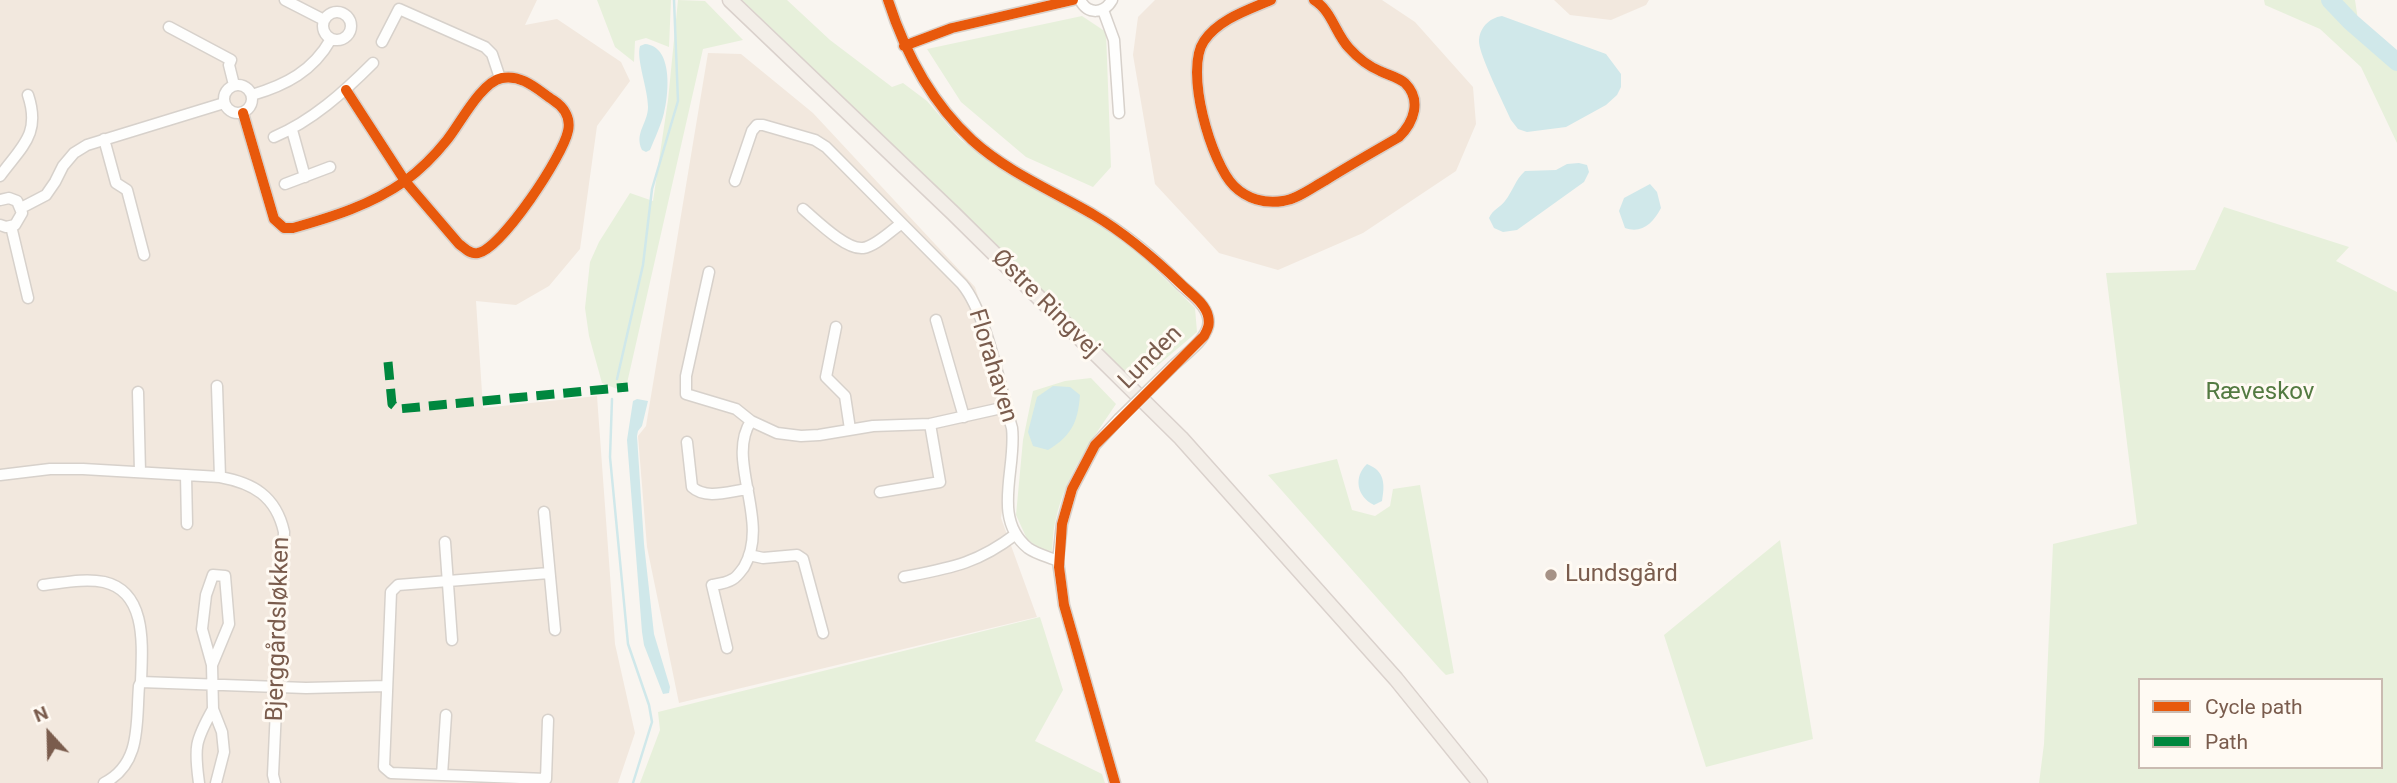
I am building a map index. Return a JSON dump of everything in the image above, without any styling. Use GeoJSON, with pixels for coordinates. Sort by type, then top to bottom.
{"type":"FeatureCollection","features":[{"type":"Feature","properties":{"kind":"main road","name":"Østre Ringvej"},"geometry":{"type":"LineString","coordinates":[[730,0],[963,223],[1181,438],[1396,680],[1480,783]]}},
{"type":"Feature","properties":{"kind":"street"},"geometry":{"type":"LineString","coordinates":[[285,0],[324,20]]}},
{"type":"Feature","properties":{"kind":"street"},"geometry":{"type":"LineString","coordinates":[[341,13],[344,0]]}},
{"type":"Feature","properties":{"kind":"street","name":"Lunden"},"geometry":{"type":"LineString","coordinates":[[888,0],[904,46],[925,83],[972,141],[1008,167],[1122,233],[1200,302],[1209,317],[1209,327],[1203,336],[1096,445],[1072,489],[1062,524],[1058,561],[1064,606],[1115,783]]}},
{"type":"Feature","properties":{"kind":"street"},"geometry":{"type":"LineString","coordinates":[[904,46],[952,28],[1073,0]]}},
{"type":"Feature","properties":{"kind":"street"},"geometry":{"type":"LineString","coordinates":[[1080,0],[1089,10],[1104,10]]}},
{"type":"Feature","properties":{"kind":"street"},"geometry":{"type":"LineString","coordinates":[[1104,10],[1112,0]]}},
{"type":"Feature","properties":{"kind":"street"},"geometry":{"type":"LineString","coordinates":[[1271,0],[1247,5],[1216,26],[1202,43],[1196,62],[1198,99],[1219,162],[1234,186],[1251,198],[1261,201],[1285,201],[1295,197],[1399,136],[1412,124],[1415,109],[1413,95],[1404,83],[1363,62],[1344,42],[1325,10],[1314,0]]}},
{"type":"Feature","properties":{"kind":"street"},"geometry":{"type":"LineString","coordinates":[[382,41],[399,9],[485,47],[492,54],[500,78]]}},
{"type":"Feature","properties":{"kind":"street"},"geometry":{"type":"LineString","coordinates":[[1104,10],[1114,40],[1119,113]]}},
{"type":"Feature","properties":{"kind":"street"},"geometry":{"type":"LineString","coordinates":[[333,13],[341,13],[351,21],[352,29],[344,39],[331,39],[325,33],[324,20],[333,13]]}},
{"type":"Feature","properties":{"kind":"street"},"geometry":{"type":"LineString","coordinates":[[169,27],[231,60],[229,65],[234,85]]}},
{"type":"Feature","properties":{"kind":"street"},"geometry":{"type":"LineString","coordinates":[[252,95],[285,84],[300,75],[314,63],[331,39]]}},
{"type":"Feature","properties":{"kind":"street"},"geometry":{"type":"LineString","coordinates":[[274,137],[292,130],[346,90],[373,63]]}},
{"type":"Feature","properties":{"kind":"street"},"geometry":{"type":"LineString","coordinates":[[243,113],[274,219],[284,228],[293,228],[353,209],[405,181],[446,141],[486,86],[500,78],[514,77],[527,82],[561,105],[568,116],[569,129],[564,144],[530,201],[488,247],[477,253],[469,252],[405,181],[346,90]]}},
{"type":"Feature","properties":{"kind":"street"},"geometry":{"type":"LineString","coordinates":[[234,85],[247,87],[252,95],[252,104],[243,113],[229,111],[224,103],[227,90],[234,85]]}},
{"type":"Feature","properties":{"kind":"street"},"geometry":{"type":"LineString","coordinates":[[28,95],[34,111],[32,130],[0,176],[2,199],[17,201],[22,208],[21,218],[5,226],[28,298]]}},
{"type":"Feature","properties":{"kind":"street"},"geometry":{"type":"LineString","coordinates":[[22,208],[46,195],[74,152],[104,139],[224,103]]}},
{"type":"Feature","properties":{"kind":"street","name":"Florahaven"},"geometry":{"type":"LineString","coordinates":[[735,181],[752,131],[757,125],[821,143],[970,293],[983,326],[1014,444],[1007,498],[1008,518],[1016,534]]}},
{"type":"Feature","properties":{"kind":"street"},"geometry":{"type":"LineString","coordinates":[[292,130],[305,177]]}},
{"type":"Feature","properties":{"kind":"street"},"geometry":{"type":"LineString","coordinates":[[104,139],[116,183],[127,190],[144,254]]}},
{"type":"Feature","properties":{"kind":"street"},"geometry":{"type":"LineString","coordinates":[[285,184],[330,167]]}},
{"type":"Feature","properties":{"kind":"street"},"geometry":{"type":"LineString","coordinates":[[803,209],[836,237],[855,247],[864,248],[901,224]]}},
{"type":"Feature","properties":{"kind":"street"},"geometry":{"type":"LineString","coordinates":[[709,272],[686,376],[686,394],[736,409],[751,421],[778,433],[802,436],[873,426],[930,424],[1006,407]]}},
{"type":"Feature","properties":{"kind":"street"},"geometry":{"type":"LineString","coordinates":[[936,320],[964,417]]}},
{"type":"Feature","properties":{"kind":"street"},"geometry":{"type":"LineString","coordinates":[[836,327],[826,377],[829,383],[845,396],[850,429]]}},
{"type":"Feature","properties":{"kind":"street"},"geometry":{"type":"LineString","coordinates":[[217,386],[220,477]]}},
{"type":"Feature","properties":{"kind":"street"},"geometry":{"type":"LineString","coordinates":[[138,392],[140,472]]}},
{"type":"Feature","properties":{"kind":"street"},"geometry":{"type":"LineString","coordinates":[[727,648],[712,586],[735,579],[749,555],[753,518],[742,446],[751,421]]}},
{"type":"Feature","properties":{"kind":"street"},"geometry":{"type":"LineString","coordinates":[[880,492],[940,482],[930,424]]}},
{"type":"Feature","properties":{"kind":"street"},"geometry":{"type":"LineString","coordinates":[[687,442],[692,487],[699,493],[748,489]]}},
{"type":"Feature","properties":{"kind":"street","name":"Bjerggårdsløkken"},"geometry":{"type":"LineString","coordinates":[[0,475],[50,469],[220,477],[241,481],[258,489],[270,501],[283,527],[273,780]]}},
{"type":"Feature","properties":{"kind":"street"},"geometry":{"type":"LineString","coordinates":[[186,475],[187,524]]}},
{"type":"Feature","properties":{"kind":"street"},"geometry":{"type":"LineString","coordinates":[[544,512],[555,630]]}},
{"type":"Feature","properties":{"kind":"street"},"geometry":{"type":"LineString","coordinates":[[904,577],[955,567],[983,556],[1016,534],[1029,549],[1058,561]]}},
{"type":"Feature","properties":{"kind":"street"},"geometry":{"type":"LineString","coordinates":[[445,542],[452,640]]}},
{"type":"Feature","properties":{"kind":"street"},"geometry":{"type":"LineString","coordinates":[[749,555],[763,558],[797,555],[803,559],[823,633]]}},
{"type":"Feature","properties":{"kind":"street"},"geometry":{"type":"LineString","coordinates":[[548,720],[545,779],[391,773],[384,767],[391,592],[398,585],[550,573]]}},
{"type":"Feature","properties":{"kind":"street"},"geometry":{"type":"LineString","coordinates":[[197,768],[205,775],[217,777],[224,752],[222,732],[213,709],[212,665],[202,629],[206,595],[213,575],[225,576],[229,624],[212,665]]}},
{"type":"Feature","properties":{"kind":"street"},"geometry":{"type":"LineString","coordinates":[[43,585],[80,581],[103,582],[118,587],[130,599],[139,618],[142,639],[141,682],[134,748],[129,761],[104,783]]}},
{"type":"Feature","properties":{"kind":"street"},"geometry":{"type":"LineString","coordinates":[[141,682],[278,687],[387,686]]}},
{"type":"Feature","properties":{"kind":"street"},"geometry":{"type":"LineString","coordinates":[[200,783],[195,753],[201,731],[213,709]]}},
{"type":"Feature","properties":{"kind":"street"},"geometry":{"type":"LineString","coordinates":[[442,775],[446,715]]}},
{"type":"Feature","properties":{"kind":"shaded area"},"geometry":{"type":"Polygon","coordinates":[[[0,0],[537,0],[525,25],[557,19],[621,62],[630,81],[597,126],[580,249],[549,286],[516,305],[476,301],[483,408],[597,396],[615,644],[635,733],[618,783],[0,783],[0,0]]]}},
{"type":"Feature","properties":{"kind":"shaded area"},"geometry":{"type":"Polygon","coordinates":[[[1155,0],[1382,0],[1415,22],[1473,87],[1476,124],[1456,171],[1363,233],[1278,270],[1219,253],[1155,184],[1133,55],[1138,17],[1155,0]]]}},
{"type":"Feature","properties":{"kind":"shaded area"},"geometry":{"type":"Polygon","coordinates":[[[1554,0],[1649,0],[1646,5],[1611,20],[1570,15],[1554,0]]]}},
{"type":"Feature","properties":{"kind":"shaded area"},"geometry":{"type":"Polygon","coordinates":[[[708,53],[741,54],[813,113],[975,287],[1016,414],[1001,518],[1037,617],[679,703],[647,547],[638,436],[646,426],[708,53]]]}},
{"type":"Feature","properties":{"kind":"green space"},"geometry":{"type":"Polygon","coordinates":[[[597,0],[671,0],[669,47],[646,38],[635,41],[634,62],[615,47],[597,0]]]}},
{"type":"Feature","properties":{"kind":"green space"},"geometry":{"type":"Polygon","coordinates":[[[678,0],[705,1],[743,40],[703,49],[625,392],[602,383],[589,336],[585,308],[590,262],[599,242],[630,193],[653,201],[668,100],[678,0]]]}},
{"type":"Feature","properties":{"kind":"green space"},"geometry":{"type":"Polygon","coordinates":[[[742,0],[787,0],[830,40],[892,87],[903,83],[927,101],[960,139],[996,167],[1122,237],[1195,308],[1197,332],[1136,384],[1006,254],[742,0]]]}},
{"type":"Feature","properties":{"kind":"green space"},"geometry":{"type":"Polygon","coordinates":[[[2264,0],[2355,0],[2358,20],[2397,56],[2397,143],[2361,67],[2320,29],[2265,5],[2264,0]]]}},
{"type":"Feature","properties":{"kind":"green space"},"geometry":{"type":"Polygon","coordinates":[[[1082,16],[1106,32],[1111,167],[1093,187],[1026,157],[961,102],[927,49],[1082,16]]]}},
{"type":"Feature","properties":{"kind":"green space","name":"Ræveskov"},"geometry":{"type":"Polygon","coordinates":[[[2224,207],[2349,247],[2336,261],[2397,292],[2397,783],[2039,783],[2044,744],[2053,544],[2137,524],[2106,273],[2195,270],[2224,207]]]}},
{"type":"Feature","properties":{"kind":"green space"},"geometry":{"type":"Polygon","coordinates":[[[1091,378],[1116,404],[1080,459],[1066,488],[1055,523],[1052,551],[1041,550],[1027,539],[1016,515],[1023,440],[1033,391],[1065,381],[1091,378]]]}},
{"type":"Feature","properties":{"kind":"green space"},"geometry":{"type":"Polygon","coordinates":[[[1337,459],[1352,510],[1375,516],[1390,506],[1393,489],[1420,485],[1454,673],[1446,675],[1440,669],[1268,475],[1337,459]]]}},
{"type":"Feature","properties":{"kind":"green space"},"geometry":{"type":"Polygon","coordinates":[[[1780,540],[1813,739],[1706,767],[1664,635],[1780,540]]]}},
{"type":"Feature","properties":{"kind":"green space"},"geometry":{"type":"Polygon","coordinates":[[[1040,617],[1063,690],[1035,741],[1102,774],[1105,783],[640,783],[660,730],[658,712],[1040,617]]]}},
{"type":"Feature","properties":{"kind":"water"},"geometry":{"type":"Polygon","coordinates":[[[1502,16],[1606,54],[1621,74],[1621,87],[1617,95],[1606,105],[1566,127],[1527,132],[1518,129],[1493,81],[1479,42],[1486,24],[1502,16]]]}},
{"type":"Feature","properties":{"kind":"water"},"geometry":{"type":"Polygon","coordinates":[[[645,44],[654,47],[665,61],[668,83],[663,118],[650,150],[646,152],[640,144],[640,133],[648,107],[639,52],[640,46],[645,44]]]}},
{"type":"Feature","properties":{"kind":"water"},"geometry":{"type":"Polygon","coordinates":[[[1567,164],[1587,165],[1589,172],[1584,182],[1517,230],[1503,232],[1494,228],[1489,218],[1505,201],[1525,171],[1556,170],[1567,164]]]}},
{"type":"Feature","properties":{"kind":"water"},"geometry":{"type":"Polygon","coordinates":[[[1650,184],[1657,192],[1661,208],[1646,226],[1637,230],[1625,228],[1619,211],[1624,198],[1650,184]]]}},
{"type":"Feature","properties":{"kind":"water"},"geometry":{"type":"Polygon","coordinates":[[[1053,386],[1070,387],[1080,395],[1072,428],[1048,450],[1033,446],[1028,432],[1037,397],[1053,386]]]}},
{"type":"Feature","properties":{"kind":"water"},"geometry":{"type":"Polygon","coordinates":[[[633,401],[648,401],[637,436],[644,544],[654,634],[670,687],[669,693],[663,694],[644,645],[642,632],[627,440],[633,401]]]}},
{"type":"Feature","properties":{"kind":"water"},"geometry":{"type":"Polygon","coordinates":[[[1367,464],[1377,470],[1383,484],[1382,501],[1374,505],[1364,497],[1359,486],[1360,475],[1367,464]]]}},
{"type":"Feature","properties":{"kind":"waterway"},"geometry":{"type":"LineString","coordinates":[[617,379],[643,265],[652,189],[678,101],[674,0]]}},
{"type":"Feature","properties":{"kind":"waterway"},"geometry":{"type":"LineString","coordinates":[[2330,0],[2397,62]]}},
{"type":"Feature","properties":{"kind":"waterway"},"geometry":{"type":"LineString","coordinates":[[612,399],[610,457],[628,644],[649,705],[652,722],[633,783]]}},
{"type":"Feature","properties":{"kind":"marked path"},"geometry":{"type":"LineString","coordinates":[[388,362],[392,404],[398,409],[628,387]]}},
{"type":"Feature","properties":{"kind":"cycle path"},"geometry":{"type":"LineString","coordinates":[[888,0],[902,39],[931,93],[972,140],[1015,171],[1106,222],[1128,238],[1197,298],[1208,316],[1209,322],[1204,336],[1095,445],[1072,489],[1062,524],[1059,567],[1064,605],[1115,783]]}},
{"type":"Feature","properties":{"kind":"cycle path"},"geometry":{"type":"LineString","coordinates":[[904,46],[952,28],[1073,0]]}},
{"type":"Feature","properties":{"kind":"cycle path"},"geometry":{"type":"LineString","coordinates":[[1271,0],[1234,16],[1210,33],[1199,55],[1197,73],[1209,138],[1225,174],[1234,186],[1245,194],[1270,202],[1289,200],[1300,195],[1399,137],[1409,125],[1414,111],[1413,96],[1405,83],[1371,67],[1356,55],[1344,42],[1325,10],[1314,0]]}},
{"type":"Feature","properties":{"kind":"cycle path"},"geometry":{"type":"LineString","coordinates":[[243,113],[274,219],[284,228],[293,228],[351,209],[379,197],[405,181],[442,146],[486,87],[502,78],[523,81],[557,103],[563,109],[569,126],[555,160],[516,219],[489,247],[472,253],[459,244],[405,181],[346,90]]}},
{"type":"Feature","properties":{"kind":"place","name":"Lundsgård"},"geometry":{"type":"Point","coordinates":[1551,575]}}]}
